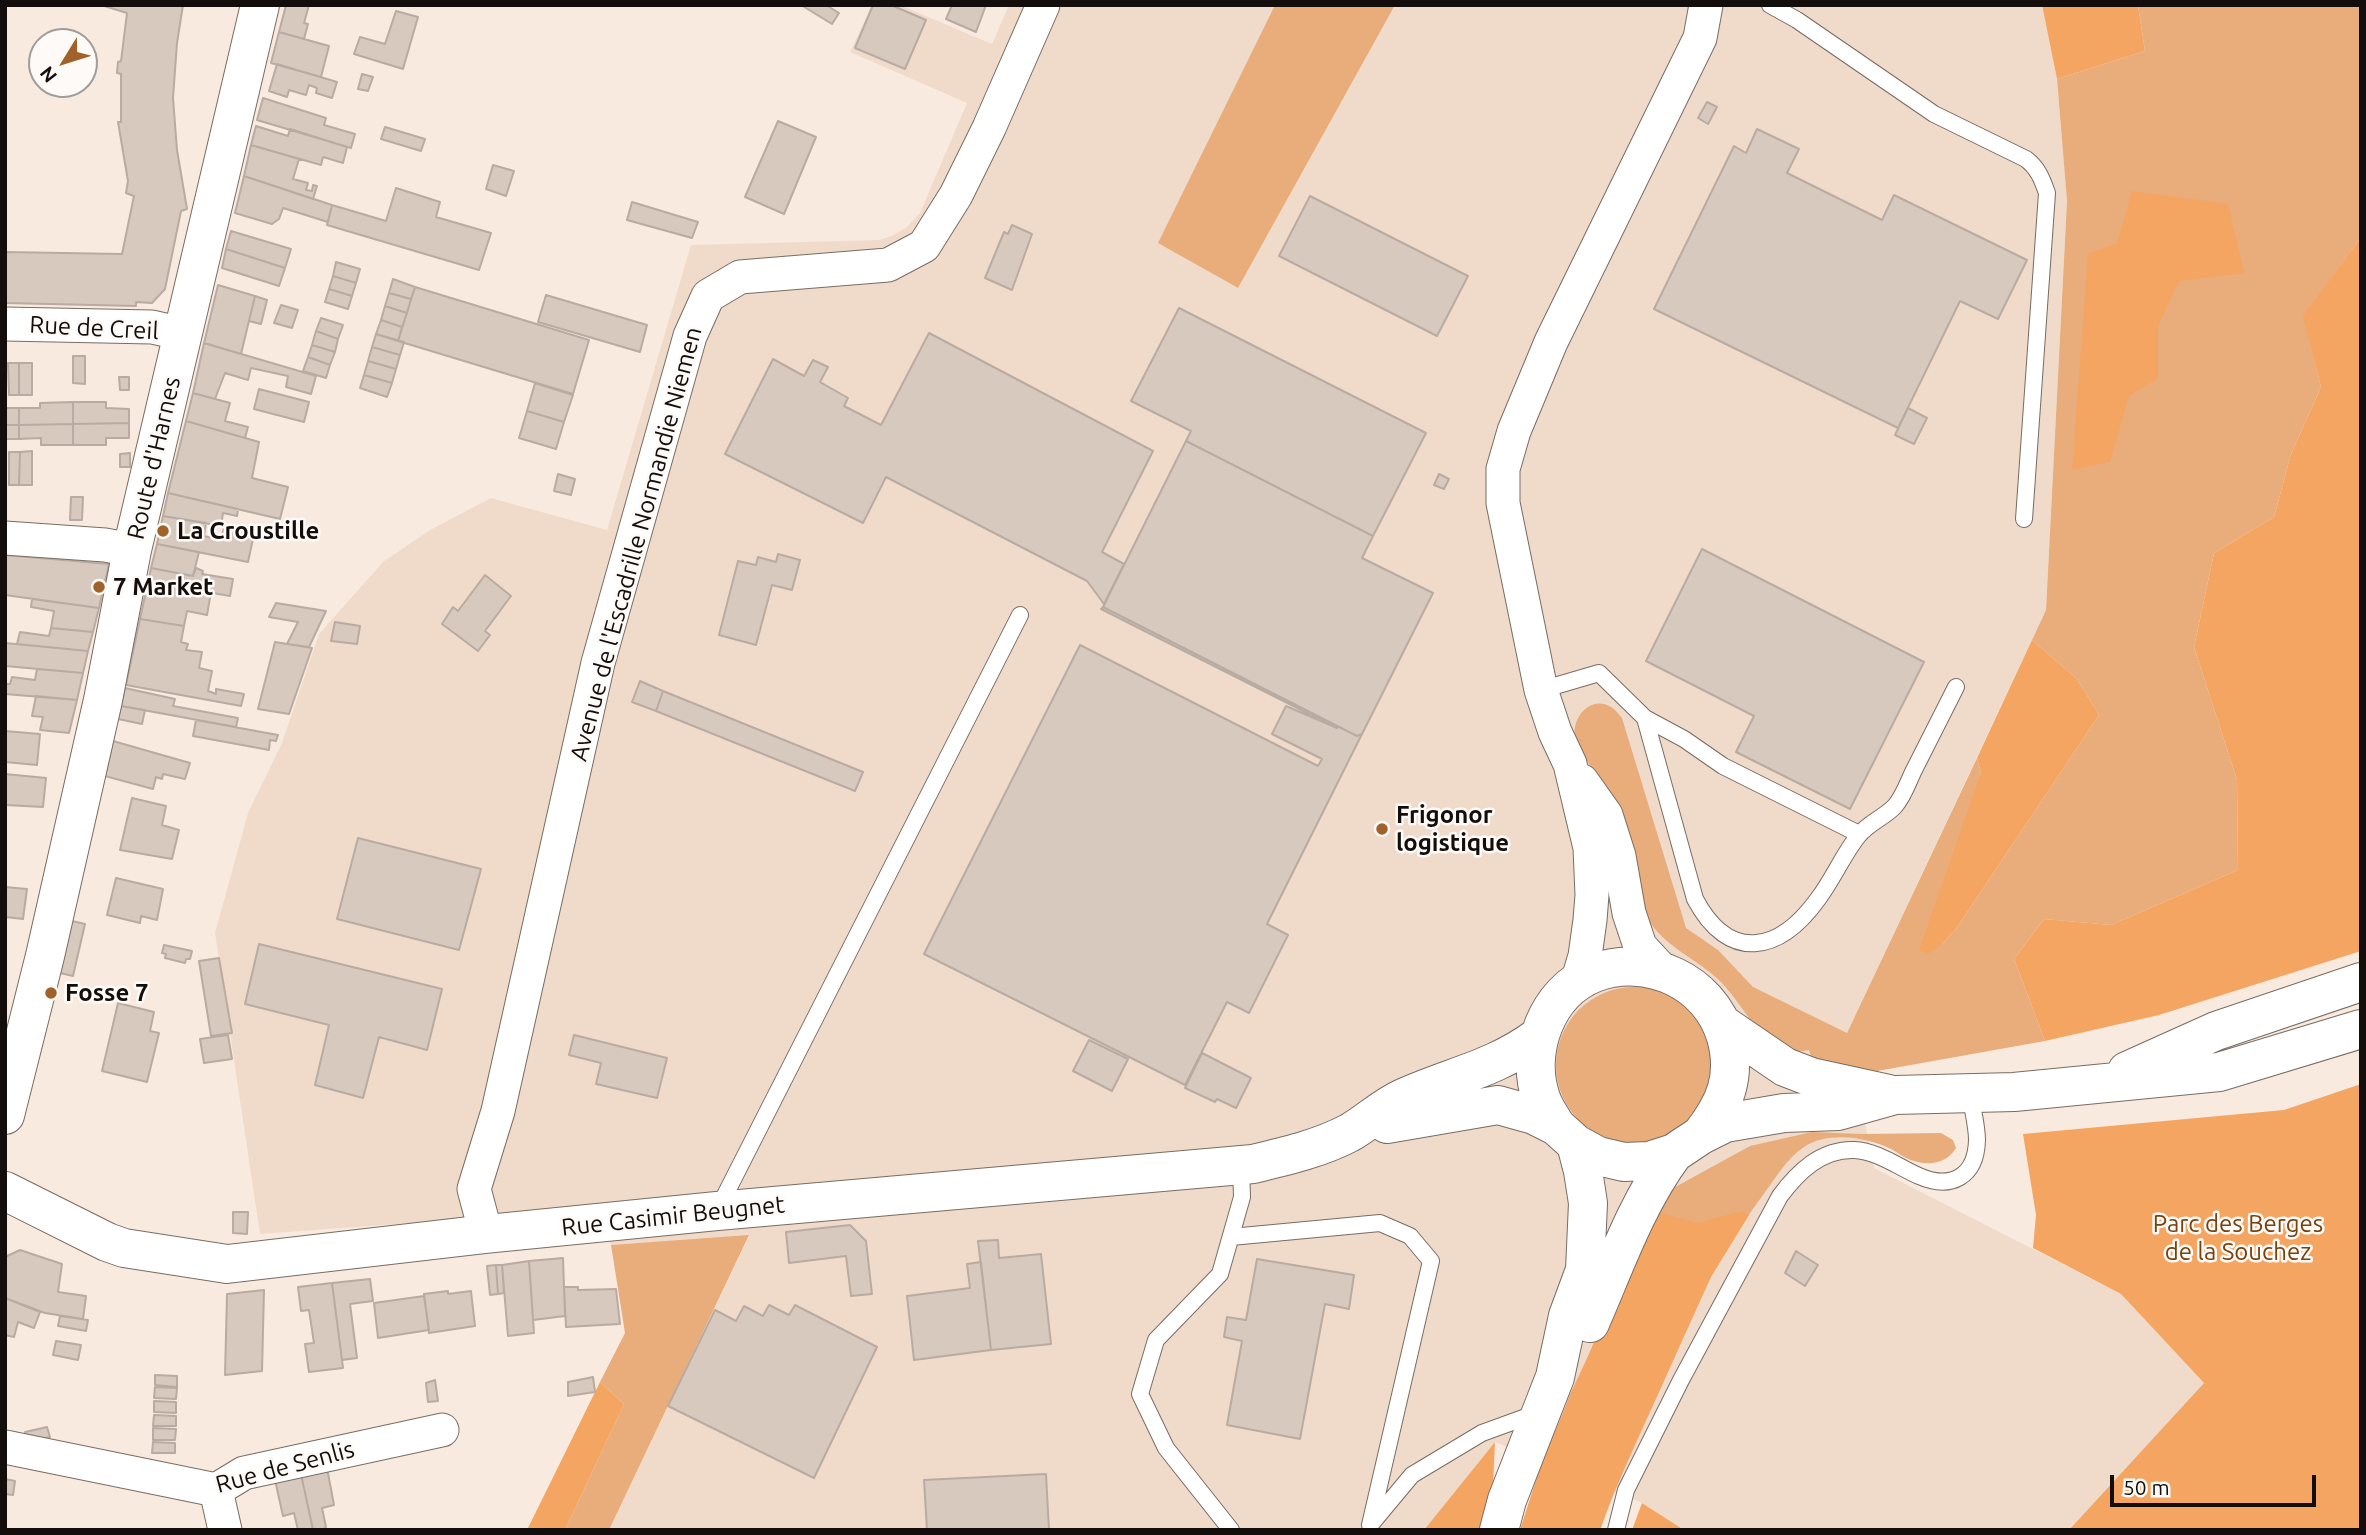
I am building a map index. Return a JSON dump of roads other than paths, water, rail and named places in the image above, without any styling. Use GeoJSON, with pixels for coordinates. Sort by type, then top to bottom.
{"type":"FeatureCollection","features":[{"type":"Feature","properties":{"kind":"main road","name":"Route d'Harnes"},"geometry":{"type":"LineString","coordinates":[[5,1115],[45,956],[103,700],[132,550],[260,5]]}},
{"type":"Feature","properties":{"kind":"main road"},"geometry":{"type":"LineString","coordinates":[[1499,1530],[1507,1500],[1548,1394],[1568,1316],[1585,1270],[1588,1203],[1583,1171],[1566,1135],[1541,1099],[1535,1068],[1538,1037],[1547,1016],[1560,998],[1591,974],[1634,966],[1663,971],[1687,983],[1708,1000],[1722,1024],[1730,1052],[1729,1083],[1719,1111],[1657,1176],[1587,1328],[1548,1394]]}},
{"type":"Feature","properties":{"kind":"main road"},"geometry":{"type":"LineString","coordinates":[[2102,1082],[2216,1031],[2361,982]]}},
{"type":"Feature","properties":{"kind":"main road"},"geometry":{"type":"LineString","coordinates":[[1722,1024],[1785,1066],[1811,1077],[1895,1095]]}},
{"type":"Feature","properties":{"kind":"main road"},"geometry":{"type":"LineString","coordinates":[[1350,1132],[1498,1105],[1534,1115],[1598,1156],[1624,1162],[1649,1161],[1688,1144],[1725,1123],[1784,1113],[1838,1111],[1895,1095],[2014,1091],[2219,1072],[2361,1029]]}},
{"type":"Feature","properties":{"kind":"main road"},"geometry":{"type":"LineString","coordinates":[[1350,1132],[1401,1099],[1489,1066],[1514,1054],[1538,1037]]}},
{"type":"Feature","properties":{"kind":"main road","name":"Rue Casimir Beugnet"},"geometry":{"type":"LineString","coordinates":[[5,1191],[124,1248],[228,1264],[486,1234],[1241,1166],[1315,1149],[1350,1132]]}},
{"type":"Feature","properties":{"kind":"street","name":"Avenue de l'Escadrille Normandie Niemen"},"geometry":{"type":"LineString","coordinates":[[486,1234],[474,1189],[498,1111],[598,663],[690,336],[708,296],[740,277],[888,265],[924,246],[956,195],[989,128],[1043,5]]}},
{"type":"Feature","properties":{"kind":"street"},"geometry":{"type":"LineString","coordinates":[[1663,971],[1640,946],[1629,913],[1619,856],[1606,815],[1570,764],[1555,732],[1541,690],[1503,503],[1503,469],[1514,430],[1551,342],[1700,38],[1706,5]]}},
{"type":"Feature","properties":{"kind":"street","name":"Rue de Creil"},"geometry":{"type":"LineString","coordinates":[[5,324],[152,327],[183,334]]}},
{"type":"Feature","properties":{"kind":"street"},"geometry":{"type":"LineString","coordinates":[[5,538],[105,545],[132,550]]}},
{"type":"Feature","properties":{"kind":"street"},"geometry":{"type":"LineString","coordinates":[[1570,764],[1590,848],[1592,895],[1584,956],[1577,983]]}},
{"type":"Feature","properties":{"kind":"street","name":"Rue de Senlis"},"geometry":{"type":"LineString","coordinates":[[5,1447],[216,1490],[244,1473],[442,1430]]}},
{"type":"Feature","properties":{"kind":"street"},"geometry":{"type":"LineString","coordinates":[[216,1490],[225,1530]]}},
{"type":"Feature","properties":{"kind":"lane"},"geometry":{"type":"LineString","coordinates":[[1770,5],[1797,20],[1934,114],[2025,159],[2035,166],[2042,178],[2047,193],[2024,519]]}},
{"type":"Feature","properties":{"kind":"lane"},"geometry":{"type":"LineString","coordinates":[[717,1212],[1020,615]]}},
{"type":"Feature","properties":{"kind":"lane"},"geometry":{"type":"LineString","coordinates":[[1541,690],[1599,673],[1645,718],[1684,739],[1723,765],[1859,834]]}},
{"type":"Feature","properties":{"kind":"lane"},"geometry":{"type":"LineString","coordinates":[[1645,718],[1695,898],[1706,919],[1723,935],[1742,944],[1758,943],[1776,937],[1797,923],[1818,900],[1859,834],[1896,805],[1956,687]]}},
{"type":"Feature","properties":{"kind":"lane"},"geometry":{"type":"LineString","coordinates":[[1616,1530],[1626,1490],[1681,1380],[1780,1196],[1795,1175],[1815,1160],[1836,1152],[1855,1150],[1880,1156],[1919,1177],[1938,1183],[1951,1182],[1970,1168],[1976,1153],[1977,1138],[1970,1092]]}},
{"type":"Feature","properties":{"kind":"lane"},"geometry":{"type":"LineString","coordinates":[[1231,1530],[1166,1448],[1140,1394],[1156,1340],[1220,1274],[1242,1197],[1241,1166]]}},
{"type":"Feature","properties":{"kind":"lane"},"geometry":{"type":"LineString","coordinates":[[1231,1237],[1380,1223],[1410,1236],[1431,1261],[1368,1527]]}},
{"type":"Feature","properties":{"kind":"lane"},"geometry":{"type":"LineString","coordinates":[[1368,1527],[1412,1475],[1548,1394]]}},
{"type":"Feature","properties":{"kind":"place","name":"La Croustille"},"geometry":{"type":"Point","coordinates":[163,531]}},
{"type":"Feature","properties":{"kind":"place","name":"7 Market"},"geometry":{"type":"Point","coordinates":[99,587]}},
{"type":"Feature","properties":{"kind":"place","name":"Frigonor logistique"},"geometry":{"type":"Point","coordinates":[1382,829]}},
{"type":"Feature","properties":{"kind":"place","name":"Fosse 7"},"geometry":{"type":"Point","coordinates":[51,993]}},
{"type":"Feature","properties":{"kind":"park label","name":"Parc des Berges de la Souchez"},"geometry":{"type":"Point","coordinates":[2238,1238]}}]}
